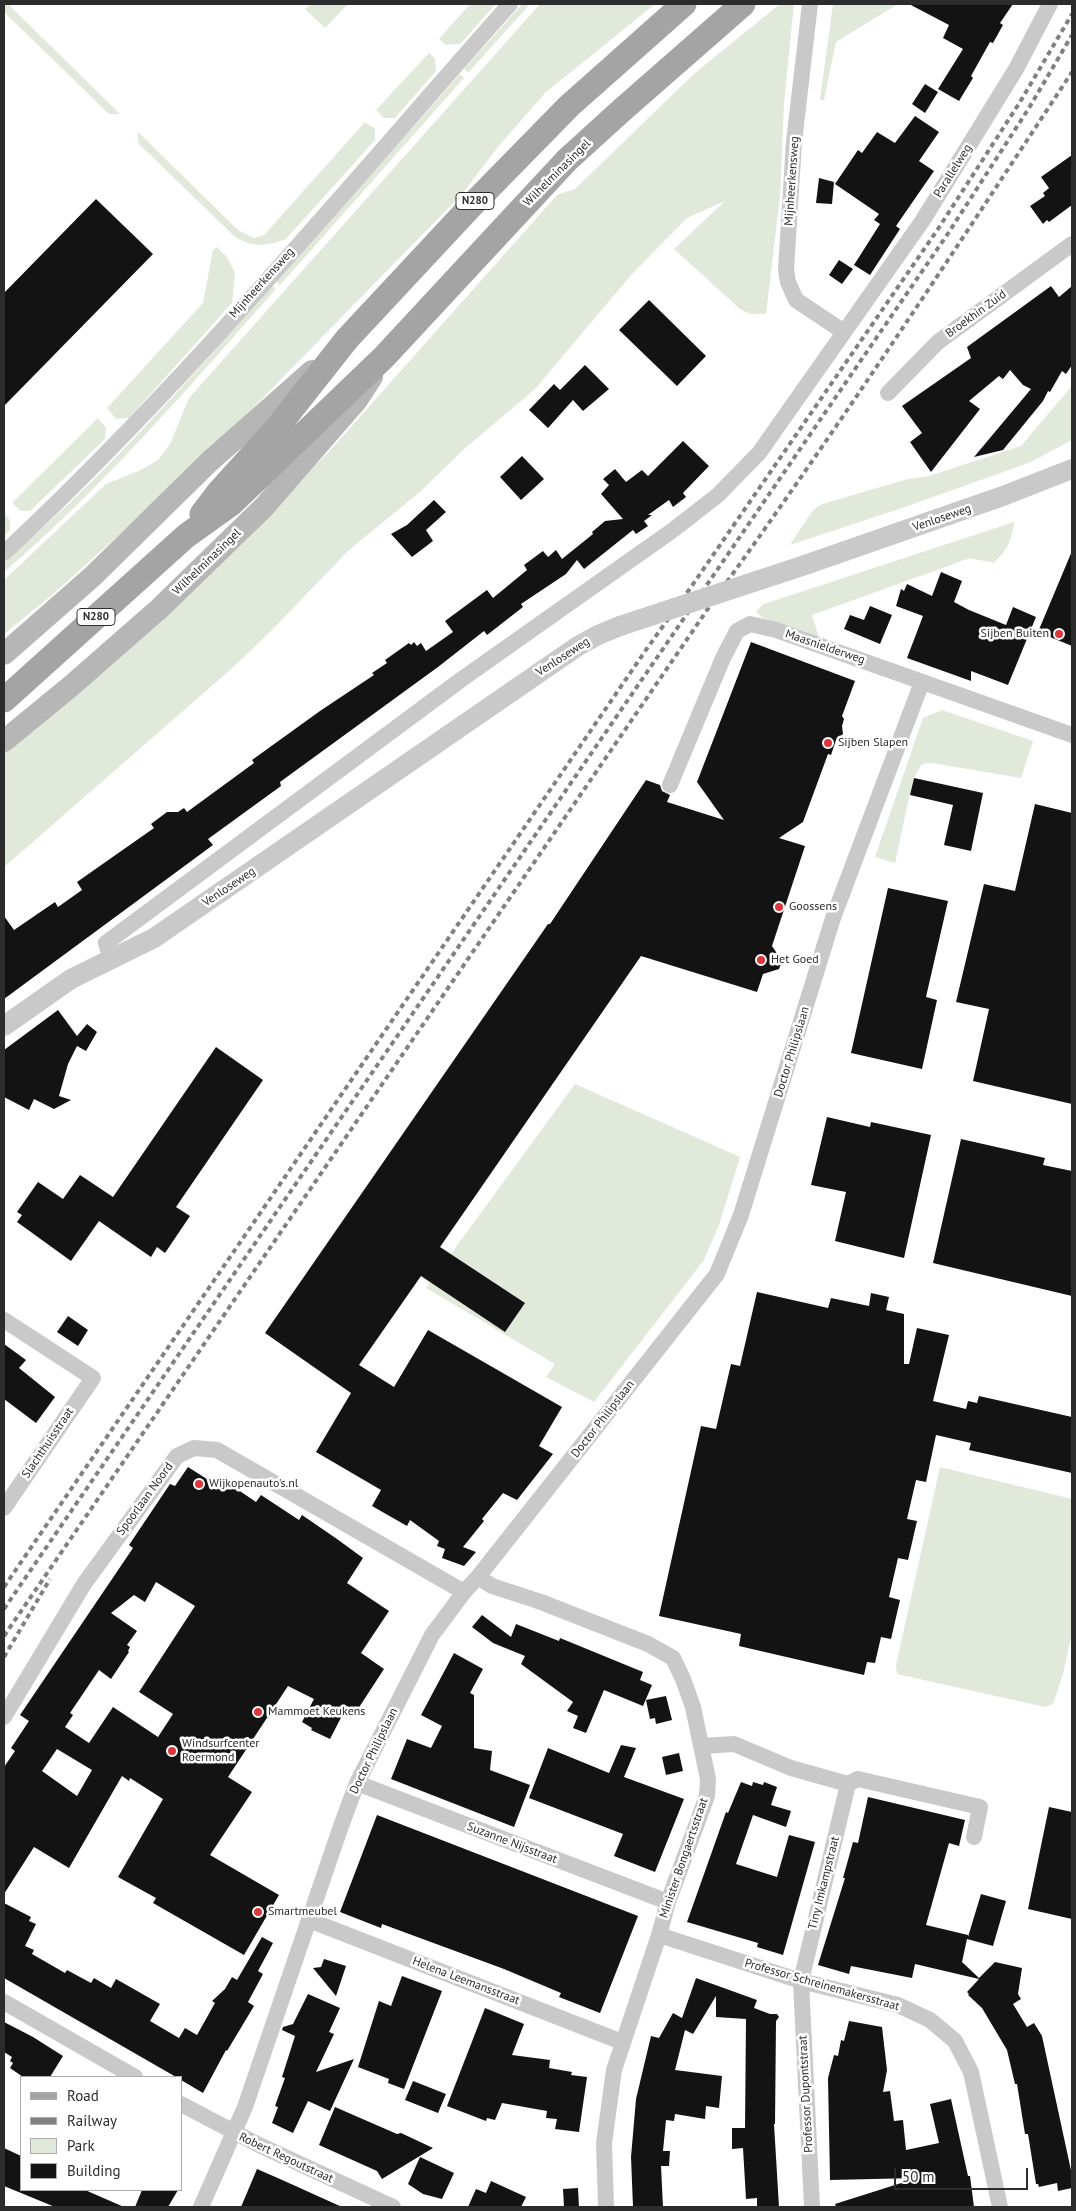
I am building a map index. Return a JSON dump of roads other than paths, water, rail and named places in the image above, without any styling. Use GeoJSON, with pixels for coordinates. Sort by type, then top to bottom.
{"type":"FeatureCollection","features":[{"type":"Feature","properties":{"kind":"main road","name":"Wilhelminasingel"},"geometry":{"type":"LineString","coordinates":[[186,536],[218,492],[276,429],[347,339],[530,144],[569,106],[684,4]]}},
{"type":"Feature","properties":{"kind":"main road","name":"Wilhelminasingel"},"geometry":{"type":"LineString","coordinates":[[4,700],[186,536],[232,503],[384,357],[567,160],[743,4]]}},
{"type":"Feature","properties":{"kind":"main road","name":"Wilhelminasingel"},"geometry":{"type":"LineString","coordinates":[[4,654],[93,576],[209,462],[347,339]]}},
{"type":"Feature","properties":{"kind":"main road","name":"Wilhelminasingel"},"geometry":{"type":"LineString","coordinates":[[4,740],[71,686],[160,608],[264,507],[357,400],[384,357]]}},
{"type":"Feature","properties":{"kind":"street","name":"Mijnheerkensweg"},"geometry":{"type":"LineString","coordinates":[[4,553],[123,436],[265,280],[510,4]]}},
{"type":"Feature","properties":{"kind":"street","name":"Mijnheerkensweg"},"geometry":{"type":"LineString","coordinates":[[810,4],[794,142],[786,270],[788,282],[796,300],[844,332]]}},
{"type":"Feature","properties":{"kind":"street","name":"Parallelweg"},"geometry":{"type":"LineString","coordinates":[[844,332],[923,220],[1016,69],[1050,4]]}},
{"type":"Feature","properties":{"kind":"street","name":"Broekhin Zuid"},"geometry":{"type":"LineString","coordinates":[[888,393],[938,342],[1072,244]]}},
{"type":"Feature","properties":{"kind":"street"},"geometry":{"type":"LineString","coordinates":[[111,959],[106,943],[462,679],[672,530],[718,495],[759,454],[844,332]]}},
{"type":"Feature","properties":{"kind":"street","name":"Venloseweg"},"geometry":{"type":"LineString","coordinates":[[4,1026],[70,979],[154,938],[578,646],[598,635],[1003,496],[1072,469]]}},
{"type":"Feature","properties":{"kind":"street","name":"Maasnielderweg"},"geometry":{"type":"LineString","coordinates":[[670,785],[723,658],[737,631],[750,624],[776,630],[1072,735]]}},
{"type":"Feature","properties":{"kind":"street","name":"Doctor Philipslaan"},"geometry":{"type":"LineString","coordinates":[[201,2207],[245,2107],[357,1783],[432,1635],[464,1592],[478,1578],[717,1274],[741,1215],[833,918],[922,682]]}},
{"type":"Feature","properties":{"kind":"street","name":"Slachthuisstraat"},"geometry":{"type":"LineString","coordinates":[[4,1320],[93,1378],[4,1508]]}},
{"type":"Feature","properties":{"kind":"street","name":"Spoorlaan Noord"},"geometry":{"type":"LineString","coordinates":[[4,1717],[84,1584],[177,1456],[194,1448],[217,1450],[464,1592]]}},
{"type":"Feature","properties":{"kind":"street","name":"Minister Bongaertsstraat"},"geometry":{"type":"LineString","coordinates":[[478,1578],[492,1586],[541,1602],[648,1644],[672,1658],[683,1679],[693,1707],[702,1746],[708,1778],[707,1796],[668,1902],[659,1935],[614,2070],[604,2143],[606,2207]]}},
{"type":"Feature","properties":{"kind":"street"},"geometry":{"type":"LineString","coordinates":[[702,1746],[734,1744],[791,1768],[848,1784],[858,1779],[980,1808],[974,1837]]}},
{"type":"Feature","properties":{"kind":"street","name":"Suzanne Nijsstraat"},"geometry":{"type":"LineString","coordinates":[[357,1783],[668,1902]]}},
{"type":"Feature","properties":{"kind":"street","name":"Tiny Imkampstraat"},"geometry":{"type":"LineString","coordinates":[[800,1981],[848,1784]]}},
{"type":"Feature","properties":{"kind":"street","name":"Helena Leemansstraat"},"geometry":{"type":"LineString","coordinates":[[309,1920],[622,2042]]}},
{"type":"Feature","properties":{"kind":"street","name":"Professor Schreinemakersstraat"},"geometry":{"type":"LineString","coordinates":[[659,1935],[800,1981],[898,2005],[930,2020],[955,2041],[971,2072],[1000,2207]]}},
{"type":"Feature","properties":{"kind":"street","name":"Professor Dupontstraat"},"geometry":{"type":"LineString","coordinates":[[800,1981],[812,2207]]}},
{"type":"Feature","properties":{"kind":"street"},"geometry":{"type":"LineString","coordinates":[[4,2002],[133,2076]]}},
{"type":"Feature","properties":{"kind":"street","name":"Robert Regoutstraat"},"geometry":{"type":"LineString","coordinates":[[182,2105],[233,2133],[393,2207]]}},
{"type":"Feature","properties":{"kind":"railway"},"geometry":{"type":"LineString","coordinates":[[4,1587],[648,647],[938,229],[1020,102],[1072,14]]}},
{"type":"Feature","properties":{"kind":"railway"},"geometry":{"type":"LineString","coordinates":[[4,1609],[947,235],[1029,108],[1072,35]]}},
{"type":"Feature","properties":{"kind":"railway"},"geometry":{"type":"LineString","coordinates":[[4,1636],[716,597],[853,402],[1072,72]]}},
{"type":"Feature","properties":{"kind":"railway"},"geometry":{"type":"LineString","coordinates":[[4,1657],[50,1579]]}},
{"type":"Feature","properties":{"kind":"place","name":"Sijben Buiten"},"geometry":{"type":"Point","coordinates":[1059,634]}},
{"type":"Feature","properties":{"kind":"place","name":"Sijben Slapen"},"geometry":{"type":"Point","coordinates":[828,743]}},
{"type":"Feature","properties":{"kind":"place","name":"Goossens"},"geometry":{"type":"Point","coordinates":[779,907]}},
{"type":"Feature","properties":{"kind":"place","name":"Het Goed"},"geometry":{"type":"Point","coordinates":[761,960]}},
{"type":"Feature","properties":{"kind":"place","name":"Wijkopenauto's.nl"},"geometry":{"type":"Point","coordinates":[199,1484]}},
{"type":"Feature","properties":{"kind":"place","name":"Mammoet Keukens"},"geometry":{"type":"Point","coordinates":[258,1712]}},
{"type":"Feature","properties":{"kind":"place","name":"Windsurfcenter Roermond"},"geometry":{"type":"Point","coordinates":[172,1751]}},
{"type":"Feature","properties":{"kind":"place","name":"Smartmeubel"},"geometry":{"type":"Point","coordinates":[258,1912]}}]}
